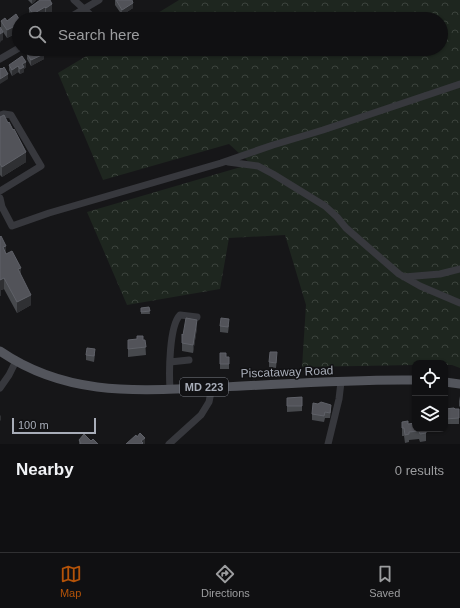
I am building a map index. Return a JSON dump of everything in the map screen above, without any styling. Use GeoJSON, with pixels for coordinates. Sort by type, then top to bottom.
{"type":"FeatureCollection","features":[{"type":"Feature","properties":{"kind":"main road","name":"Piscataway Road"},"geometry":{"type":"LineString","coordinates":[[0,351],[16,361],[53,378],[81,385],[119,390],[412,380]]}},
{"type":"Feature","properties":{"kind":"main road"},"geometry":{"type":"LineString","coordinates":[[448,382],[460,384]]}},
{"type":"Feature","properties":{"kind":"street"},"geometry":{"type":"LineString","coordinates":[[74,0],[87,12]]}},
{"type":"Feature","properties":{"kind":"street"},"geometry":{"type":"LineString","coordinates":[[79,12],[99,0]]}},
{"type":"Feature","properties":{"kind":"street"},"geometry":{"type":"LineString","coordinates":[[0,59],[12,52]]}},
{"type":"Feature","properties":{"kind":"street"},"geometry":{"type":"LineString","coordinates":[[0,198],[1,207],[12,226],[43,215],[226,162],[460,84]]}},
{"type":"Feature","properties":{"kind":"street"},"geometry":{"type":"LineString","coordinates":[[0,115],[11,115],[41,166],[0,191]]}},
{"type":"Feature","properties":{"kind":"street"},"geometry":{"type":"LineString","coordinates":[[226,162],[258,166],[325,206],[346,228],[399,274],[420,286],[460,303]]}},
{"type":"Feature","properties":{"kind":"street"},"geometry":{"type":"LineString","coordinates":[[404,277],[440,274],[460,269]]}},
{"type":"Feature","properties":{"kind":"street"},"geometry":{"type":"LineString","coordinates":[[170,389],[171,349],[176,320],[180,315],[197,317]]}},
{"type":"Feature","properties":{"kind":"street"},"geometry":{"type":"LineString","coordinates":[[170,362],[189,360]]}},
{"type":"Feature","properties":{"kind":"street"},"geometry":{"type":"LineString","coordinates":[[0,388],[16,361]]}},
{"type":"Feature","properties":{"kind":"street"},"geometry":{"type":"LineString","coordinates":[[328,444],[339,399],[341,382]]}},
{"type":"Feature","properties":{"kind":"street"},"geometry":{"type":"LineString","coordinates":[[169,444],[201,415],[209,402],[212,387]]}},
{"type":"Feature","properties":{"kind":"green space"},"geometry":{"type":"Polygon","coordinates":[[[179,0],[460,0],[460,368],[448,365],[448,360],[412,360],[412,365],[302,367],[306,305],[285,235],[229,238],[220,289],[127,305],[87,212],[251,164],[229,144],[103,180],[58,73],[86,56],[448,56],[448,12],[159,12],[179,0]]]}},
{"type":"Feature","properties":{"kind":"building"},"geometry":{"type":"Polygon","coordinates":[[[40,0],[50,0],[52,4],[36,12],[32,12],[29,8],[40,0]]]}},
{"type":"Feature","properties":{"kind":"building"},"geometry":{"type":"Polygon","coordinates":[[[116,0],[132,0],[133,3],[122,10],[116,0]]]}},
{"type":"Feature","properties":{"kind":"building"},"geometry":{"type":"Polygon","coordinates":[[[12,17],[12,28],[7,30],[1,21],[5,18],[7,21],[12,17]]]}},
{"type":"Feature","properties":{"kind":"building"},"geometry":{"type":"Polygon","coordinates":[[[0,27],[3,32],[0,34],[0,27]]]}},
{"type":"Feature","properties":{"kind":"building"},"geometry":{"type":"Polygon","coordinates":[[[22,56],[26,62],[22,64],[24,67],[20,69],[18,66],[12,70],[9,65],[22,56]]]}},
{"type":"Feature","properties":{"kind":"building"},"geometry":{"type":"Polygon","coordinates":[[[28,56],[40,56],[31,60],[28,56]]]}},
{"type":"Feature","properties":{"kind":"building"},"geometry":{"type":"Polygon","coordinates":[[[4,67],[8,74],[0,79],[0,69],[4,67]]]}},
{"type":"Feature","properties":{"kind":"building"},"geometry":{"type":"Polygon","coordinates":[[[4,115],[13,130],[14,129],[26,152],[2,167],[0,164],[0,117],[4,115]]]}},
{"type":"Feature","properties":{"kind":"building"},"geometry":{"type":"Polygon","coordinates":[[[1,236],[6,246],[3,247],[6,254],[12,251],[21,268],[18,269],[31,295],[17,302],[4,278],[0,280],[1,236]]]}},
{"type":"Feature","properties":{"kind":"building"},"geometry":{"type":"Polygon","coordinates":[[[149,307],[150,311],[141,312],[141,308],[149,307]]]}},
{"type":"Feature","properties":{"kind":"building"},"geometry":{"type":"Polygon","coordinates":[[[186,318],[197,320],[193,345],[182,343],[182,334],[183,335],[186,318]]]}},
{"type":"Feature","properties":{"kind":"building"},"geometry":{"type":"Polygon","coordinates":[[[221,318],[229,319],[228,327],[220,326],[221,318]]]}},
{"type":"Feature","properties":{"kind":"building"},"geometry":{"type":"Polygon","coordinates":[[[137,336],[143,336],[146,347],[128,349],[128,340],[137,339],[137,336]]]}},
{"type":"Feature","properties":{"kind":"building"},"geometry":{"type":"Polygon","coordinates":[[[87,348],[95,349],[94,356],[86,355],[87,348]]]}},
{"type":"Feature","properties":{"kind":"building"},"geometry":{"type":"Polygon","coordinates":[[[270,352],[277,352],[276,363],[269,362],[270,352]]]}},
{"type":"Feature","properties":{"kind":"building"},"geometry":{"type":"Polygon","coordinates":[[[220,353],[226,353],[226,357],[229,357],[229,364],[220,364],[220,353]]]}},
{"type":"Feature","properties":{"kind":"building"},"geometry":{"type":"Polygon","coordinates":[[[302,397],[302,406],[287,406],[287,398],[302,397]]]}},
{"type":"Feature","properties":{"kind":"building"},"geometry":{"type":"Polygon","coordinates":[[[321,402],[331,405],[330,413],[325,412],[324,416],[312,414],[313,403],[318,404],[321,402]]]}},
{"type":"Feature","properties":{"kind":"building"},"geometry":{"type":"Polygon","coordinates":[[[448,409],[459,409],[459,418],[448,419],[448,409]]]}},
{"type":"Feature","properties":{"kind":"building"},"geometry":{"type":"Polygon","coordinates":[[[408,421],[408,424],[412,423],[412,432],[405,435],[404,428],[402,428],[402,422],[408,421]]]}},
{"type":"Feature","properties":{"kind":"building"},"geometry":{"type":"Polygon","coordinates":[[[140,433],[145,438],[141,441],[143,443],[142,444],[126,444],[136,435],[137,437],[140,433]]]}},
{"type":"Feature","properties":{"kind":"building"},"geometry":{"type":"Polygon","coordinates":[[[84,434],[91,441],[93,439],[98,444],[80,444],[81,443],[79,440],[84,434]]]}}]}
